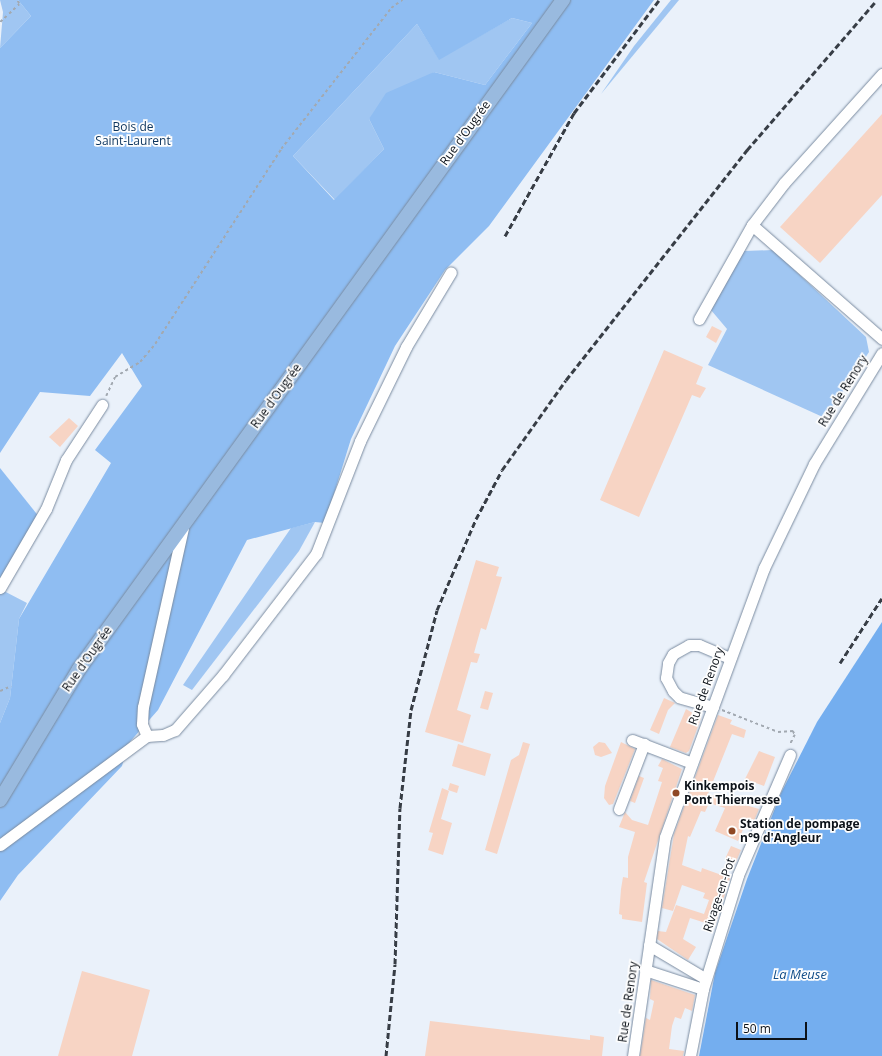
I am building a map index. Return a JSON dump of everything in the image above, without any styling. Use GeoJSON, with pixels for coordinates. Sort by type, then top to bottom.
{"type":"FeatureCollection","features":[{"type":"Feature","properties":{"kind":"main road","name":"Rue d'Ougrée"},"geometry":{"type":"LineString","coordinates":[[0,800],[79,669],[563,0]]}},
{"type":"Feature","properties":{"kind":"street"},"geometry":{"type":"LineString","coordinates":[[699,319],[752,225],[784,183],[882,74]]}},
{"type":"Feature","properties":{"kind":"street"},"geometry":{"type":"LineString","coordinates":[[752,225],[882,339]]}},
{"type":"Feature","properties":{"kind":"street"},"geometry":{"type":"LineString","coordinates":[[0,845],[147,736],[163,735],[185,721],[316,554],[364,435],[406,347],[451,272]]}},
{"type":"Feature","properties":{"kind":"street","name":"Rue de Renory"},"geometry":{"type":"LineString","coordinates":[[633,1056],[665,837],[764,568],[808,474],[882,353]]}},
{"type":"Feature","properties":{"kind":"street"},"geometry":{"type":"LineString","coordinates":[[0,588],[46,509],[66,460],[102,405]]}},
{"type":"Feature","properties":{"kind":"street"},"geometry":{"type":"LineString","coordinates":[[147,736],[142,724],[143,707],[184,524]]}},
{"type":"Feature","properties":{"kind":"street"},"geometry":{"type":"LineString","coordinates":[[713,707],[679,697],[672,691],[666,678],[668,663],[673,654],[689,645],[699,645],[730,658]]}},
{"type":"Feature","properties":{"kind":"street"},"geometry":{"type":"LineString","coordinates":[[632,740],[692,763]]}},
{"type":"Feature","properties":{"kind":"street"},"geometry":{"type":"LineString","coordinates":[[619,809],[644,744]]}},
{"type":"Feature","properties":{"kind":"street","name":"Rivage-en-Pot"},"geometry":{"type":"LineString","coordinates":[[690,1056],[704,984],[738,875],[790,755]]}},
{"type":"Feature","properties":{"kind":"street"},"geometry":{"type":"LineString","coordinates":[[649,945],[704,984]]}},
{"type":"Feature","properties":{"kind":"street"},"geometry":{"type":"LineString","coordinates":[[645,970],[704,984]]}},
{"type":"Feature","properties":{"kind":"path"},"geometry":{"type":"LineString","coordinates":[[0,22],[19,4],[17,0]]}},
{"type":"Feature","properties":{"kind":"path"},"geometry":{"type":"LineString","coordinates":[[102,405],[115,377],[140,362],[156,344],[281,149],[392,8],[402,0]]}},
{"type":"Feature","properties":{"kind":"path"},"geometry":{"type":"LineString","coordinates":[[0,691],[11,686]]}},
{"type":"Feature","properties":{"kind":"path"},"geometry":{"type":"LineString","coordinates":[[713,707],[778,732],[792,731],[795,735],[789,746],[790,755]]}},
{"type":"Feature","properties":{"kind":"shaded area"},"geometry":{"type":"Polygon","coordinates":[[[0,0],[18,0],[31,16],[0,48],[3,12],[0,0]]]}},
{"type":"Feature","properties":{"kind":"shaded area"},"geometry":{"type":"Polygon","coordinates":[[[671,0],[679,0],[601,94],[634,46],[671,0]]]}},
{"type":"Feature","properties":{"kind":"shaded area"},"geometry":{"type":"Polygon","coordinates":[[[512,18],[532,23],[485,85],[434,72],[369,119],[384,149],[335,200],[293,156],[417,24],[439,59],[512,18]]]}},
{"type":"Feature","properties":{"kind":"shaded area"},"geometry":{"type":"Polygon","coordinates":[[[773,250],[866,337],[869,352],[825,418],[708,365],[727,329],[711,310],[744,251],[773,250]]]}},
{"type":"Feature","properties":{"kind":"shaded area"},"geometry":{"type":"Polygon","coordinates":[[[315,522],[299,551],[192,690],[183,685],[291,528],[315,522]]]}},
{"type":"Feature","properties":{"kind":"shaded area"},"geometry":{"type":"Polygon","coordinates":[[[0,589],[27,603],[19,619],[10,698],[0,723],[0,589]]]}},
{"type":"Feature","properties":{"kind":"green space","name":"Bois de Saint-Laurent"},"geometry":{"type":"Polygon","coordinates":[[[18,0],[654,0],[489,226],[445,270],[395,346],[351,439],[325,523],[315,522],[247,540],[158,710],[128,744],[122,766],[18,875],[0,901],[0,723],[10,698],[19,619],[111,463],[95,450],[142,386],[122,353],[90,396],[40,392],[0,453],[0,48],[31,16],[18,0]],[[512,18],[439,60],[417,24],[293,156],[334,200],[384,149],[369,119],[386,93],[434,72],[485,85],[532,23],[512,18]]]}},
{"type":"Feature","properties":{"kind":"green space"},"geometry":{"type":"Polygon","coordinates":[[[0,468],[40,518],[0,588],[0,468]]]}},
{"type":"Feature","properties":{"kind":"water","name":"La Meuse"},"geometry":{"type":"Polygon","coordinates":[[[882,622],[882,1056],[699,1056],[715,973],[747,879],[781,793],[817,722],[882,622]]]}},
{"type":"Feature","properties":{"kind":"building"},"geometry":{"type":"Polygon","coordinates":[[[882,114],[882,195],[820,263],[780,227],[882,114]]]}},
{"type":"Feature","properties":{"kind":"building"},"geometry":{"type":"Polygon","coordinates":[[[712,326],[722,331],[716,343],[706,337],[712,326]]]}},
{"type":"Feature","properties":{"kind":"building"},"geometry":{"type":"Polygon","coordinates":[[[664,350],[703,367],[696,384],[706,388],[700,398],[692,395],[639,517],[600,500],[664,350]]]}},
{"type":"Feature","properties":{"kind":"building"},"geometry":{"type":"Polygon","coordinates":[[[69,418],[78,426],[60,447],[49,437],[69,418]]]}},
{"type":"Feature","properties":{"kind":"building"},"geometry":{"type":"Polygon","coordinates":[[[476,560],[499,567],[496,576],[502,577],[486,630],[481,628],[474,653],[480,654],[477,663],[471,662],[457,710],[471,715],[463,743],[425,732],[476,560]]]}},
{"type":"Feature","properties":{"kind":"building"},"geometry":{"type":"Polygon","coordinates":[[[485,691],[493,693],[488,710],[480,708],[485,691]]]}},
{"type":"Feature","properties":{"kind":"building"},"geometry":{"type":"Polygon","coordinates":[[[664,698],[675,703],[668,710],[659,734],[650,730],[664,698]]]}},
{"type":"Feature","properties":{"kind":"building"},"geometry":{"type":"Polygon","coordinates":[[[686,709],[701,718],[689,751],[686,753],[670,747],[686,709]]]}},
{"type":"Feature","properties":{"kind":"building"},"geometry":{"type":"Polygon","coordinates":[[[718,715],[732,720],[730,724],[746,730],[744,738],[732,734],[708,794],[759,809],[751,828],[745,825],[738,841],[715,831],[725,808],[709,803],[705,812],[701,811],[690,837],[688,836],[682,865],[701,872],[702,868],[730,878],[715,926],[690,918],[683,939],[696,947],[688,960],[657,939],[658,931],[666,932],[676,905],[704,914],[709,900],[703,898],[705,893],[682,885],[673,911],[662,908],[674,834],[718,715]]]}},
{"type":"Feature","properties":{"kind":"building"},"geometry":{"type":"Polygon","coordinates":[[[523,742],[530,744],[497,854],[485,850],[511,760],[519,755],[523,742]]]}},
{"type":"Feature","properties":{"kind":"building"},"geometry":{"type":"Polygon","coordinates":[[[599,742],[605,743],[612,753],[601,757],[595,755],[593,747],[599,742]]]}},
{"type":"Feature","properties":{"kind":"building"},"geometry":{"type":"Polygon","coordinates":[[[621,742],[635,749],[613,804],[609,805],[604,798],[605,786],[621,742]]]}},
{"type":"Feature","properties":{"kind":"building"},"geometry":{"type":"Polygon","coordinates":[[[458,744],[491,754],[485,776],[452,766],[458,744]]]}},
{"type":"Feature","properties":{"kind":"building"},"geometry":{"type":"Polygon","coordinates":[[[759,751],[775,757],[764,786],[745,779],[759,751]]]}},
{"type":"Feature","properties":{"kind":"building"},"geometry":{"type":"Polygon","coordinates":[[[662,759],[682,769],[644,882],[647,883],[642,922],[622,919],[622,915],[619,914],[621,889],[623,877],[628,878],[628,857],[635,832],[619,827],[625,812],[632,820],[648,825],[662,782],[658,781],[663,768],[658,766],[662,759]]]}},
{"type":"Feature","properties":{"kind":"building"},"geometry":{"type":"Polygon","coordinates":[[[639,776],[644,778],[635,803],[630,801],[639,776]]]}},
{"type":"Feature","properties":{"kind":"building"},"geometry":{"type":"Polygon","coordinates":[[[450,783],[459,786],[457,793],[448,790],[450,783]]]}},
{"type":"Feature","properties":{"kind":"building"},"geometry":{"type":"Polygon","coordinates":[[[442,788],[449,791],[441,819],[452,823],[443,855],[428,850],[433,833],[429,832],[442,788]]]}},
{"type":"Feature","properties":{"kind":"building"},"geometry":{"type":"Polygon","coordinates":[[[731,846],[741,850],[735,864],[725,859],[731,846]]]}},
{"type":"Feature","properties":{"kind":"building"},"geometry":{"type":"Polygon","coordinates":[[[82,971],[150,990],[132,1056],[58,1056],[82,971]]]}},
{"type":"Feature","properties":{"kind":"building"},"geometry":{"type":"Polygon","coordinates":[[[651,980],[695,995],[692,1011],[685,1008],[681,1019],[675,1017],[672,1026],[669,1049],[684,1051],[683,1056],[640,1056],[646,1018],[650,1020],[654,1001],[650,999],[651,980]]]}},
{"type":"Feature","properties":{"kind":"building"},"geometry":{"type":"Polygon","coordinates":[[[430,1021],[590,1040],[590,1035],[604,1037],[602,1056],[425,1056],[430,1021]]]}},
{"type":"Feature","properties":{"kind":"railway"},"geometry":{"type":"LineString","coordinates":[[505,236],[574,113],[659,0]]}},
{"type":"Feature","properties":{"kind":"railway"},"geometry":{"type":"LineString","coordinates":[[386,1056],[395,964],[400,808],[411,710],[437,610],[476,519],[502,470],[566,380],[747,150],[877,0]]}},
{"type":"Feature","properties":{"kind":"railway"},"geometry":{"type":"LineString","coordinates":[[840,663],[882,598]]}},
{"type":"Feature","properties":{"kind":"place","name":"Kinkempois Pont Thiernesse"},"geometry":{"type":"Point","coordinates":[676,793]}},
{"type":"Feature","properties":{"kind":"place","name":"Station de pompage n°9 d'Angleur"},"geometry":{"type":"Point","coordinates":[732,831]}}]}
